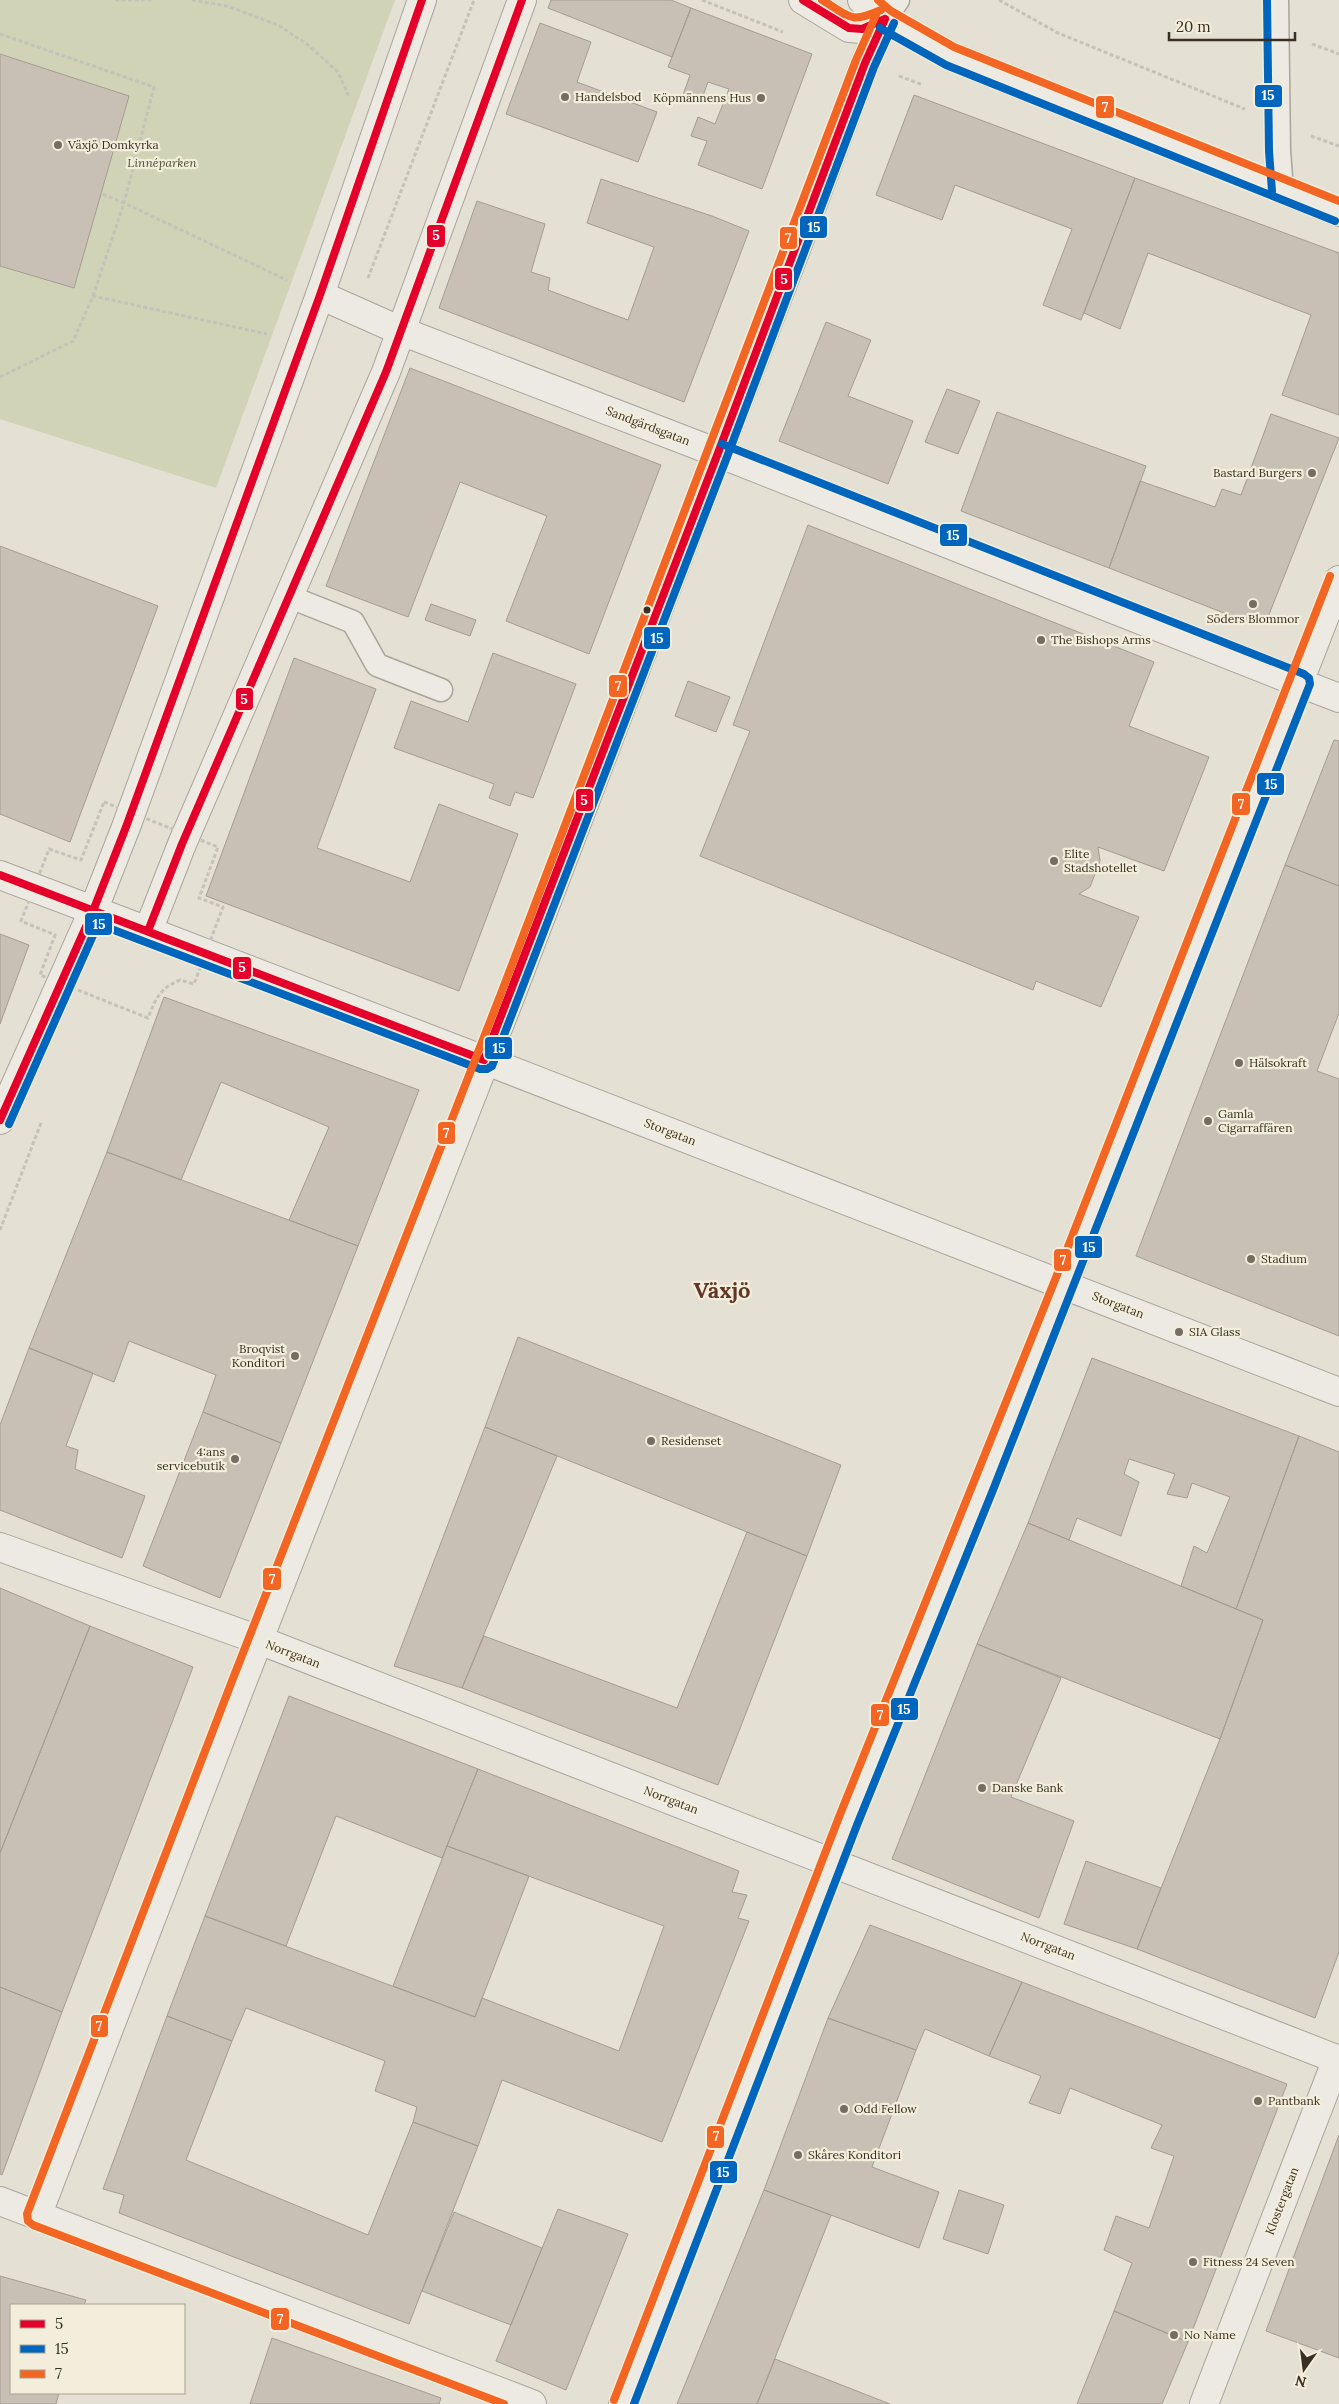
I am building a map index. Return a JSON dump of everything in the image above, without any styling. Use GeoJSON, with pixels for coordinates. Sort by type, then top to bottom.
{"type":"FeatureCollection","features":[{"type":"Feature","properties":{"kind":"street"},"geometry":{"type":"LineString","coordinates":[[0,1120],[93,911],[126,827],[320,295],[422,0]]}},
{"type":"Feature","properties":{"kind":"street"},"geometry":{"type":"LineString","coordinates":[[148,931],[182,844],[386,372],[522,0]]}},
{"type":"Feature","properties":{"kind":"street"},"geometry":{"type":"LineString","coordinates":[[803,0],[849,28],[862,29],[892,9]]}},
{"type":"Feature","properties":{"kind":"street"},"geometry":{"type":"LineString","coordinates":[[862,0],[892,9],[950,56],[1339,212]]}},
{"type":"Feature","properties":{"kind":"street"},"geometry":{"type":"LineString","coordinates":[[37,2216],[484,1060],[511,995],[865,63],[892,9]]}},
{"type":"Feature","properties":{"kind":"street","name":"Sandgärdsgatan"},"geometry":{"type":"LineString","coordinates":[[320,295],[401,331],[718,453],[1339,698]]}},
{"type":"Feature","properties":{"kind":"street"},"geometry":{"type":"LineString","coordinates":[[623,2404],[833,1862],[1064,1284],[1339,580]]}},
{"type":"Feature","properties":{"kind":"street","name":"Storgatan"},"geometry":{"type":"LineString","coordinates":[[0,875],[484,1060],[1339,1392]]}},
{"type":"Feature","properties":{"kind":"street","name":"Norrgatan"},"geometry":{"type":"LineString","coordinates":[[0,1547],[259,1640],[1338,2057]]}},
{"type":"Feature","properties":{"kind":"street","name":"Klostergatan"},"geometry":{"type":"LineString","coordinates":[[1204,2404],[1338,2057]]}},
{"type":"Feature","properties":{"kind":"street"},"geometry":{"type":"LineString","coordinates":[[0,2201],[532,2404]]}},
{"type":"Feature","properties":{"kind":"lane"},"geometry":{"type":"LineString","coordinates":[[1276,0],[1279,151],[1282,190]]}},
{"type":"Feature","properties":{"kind":"lane"},"geometry":{"type":"LineString","coordinates":[[290,597],[353,622],[378,665],[441,690]]}},
{"type":"Feature","properties":{"kind":"path"},"geometry":{"type":"LineString","coordinates":[[115,0],[153,0]]}},
{"type":"Feature","properties":{"kind":"path"},"geometry":{"type":"LineString","coordinates":[[192,0],[227,6],[278,25],[307,44],[338,72],[371,145]]}},
{"type":"Feature","properties":{"kind":"path"},"geometry":{"type":"LineString","coordinates":[[1000,0],[1058,33],[1339,146]]}},
{"type":"Feature","properties":{"kind":"path"},"geometry":{"type":"LineString","coordinates":[[0,34],[154,87],[124,203],[93,296],[73,341],[0,377]]}},
{"type":"Feature","properties":{"kind":"path"},"geometry":{"type":"LineString","coordinates":[[102,194],[320,295]]}},
{"type":"Feature","properties":{"kind":"path"},"geometry":{"type":"LineString","coordinates":[[93,296],[302,341]]}},
{"type":"Feature","properties":{"kind":"green space","name":"Linnéparken"},"geometry":{"type":"Polygon","coordinates":[[[0,0],[395,0],[216,488],[0,419],[0,0]]]}},
{"type":"Feature","properties":{"kind":"building"},"geometry":{"type":"Polygon","coordinates":[[[551,0],[671,0],[691,8],[672,57],[548,8],[551,0]]]}},
{"type":"Feature","properties":{"kind":"building","name":"Köpmännens Hus"},"geometry":{"type":"Polygon","coordinates":[[[691,8],[812,54],[762,189],[698,165],[707,141],[691,136],[698,117],[715,124],[729,89],[708,82],[701,101],[683,95],[690,75],[668,67],[691,8]]]}},
{"type":"Feature","properties":{"kind":"building","name":"Handelsbod"},"geometry":{"type":"Polygon","coordinates":[[[540,23],[591,42],[577,82],[657,112],[638,162],[506,114],[540,23]]]}},
{"type":"Feature","properties":{"kind":"building","name":"Växjö Domkyrka"},"geometry":{"type":"Polygon","coordinates":[[[0,54],[129,96],[74,288],[0,266],[0,54]]]}},
{"type":"Feature","properties":{"kind":"building"},"geometry":{"type":"Polygon","coordinates":[[[914,95],[1135,178],[1081,320],[1043,305],[1072,229],[955,185],[942,220],[876,195],[914,95]]]}},
{"type":"Feature","properties":{"kind":"building"},"geometry":{"type":"Polygon","coordinates":[[[1135,178],[1339,253],[1339,415],[1282,395],[1311,315],[1148,253],[1120,329],[1084,313],[1135,178]]]}},
{"type":"Feature","properties":{"kind":"building"},"geometry":{"type":"Polygon","coordinates":[[[601,179],[712,216],[749,231],[684,402],[439,308],[477,201],[545,224],[531,272],[550,278],[548,290],[628,320],[654,247],[587,223],[601,179]]]}},
{"type":"Feature","properties":{"kind":"building"},"geometry":{"type":"Polygon","coordinates":[[[826,322],[871,340],[848,396],[913,421],[888,484],[779,441],[826,322]]]}},
{"type":"Feature","properties":{"kind":"building"},"geometry":{"type":"Polygon","coordinates":[[[410,368],[661,465],[589,654],[506,621],[547,516],[460,482],[408,617],[326,586],[410,368]]]}},
{"type":"Feature","properties":{"kind":"building"},"geometry":{"type":"Polygon","coordinates":[[[947,389],[980,401],[958,454],[925,442],[947,389]]]}},
{"type":"Feature","properties":{"kind":"building"},"geometry":{"type":"Polygon","coordinates":[[[997,412],[1146,466],[1109,568],[961,511],[997,412]]]}},
{"type":"Feature","properties":{"kind":"building"},"geometry":{"type":"Polygon","coordinates":[[[1271,414],[1339,438],[1268,617],[1252,624],[1109,568],[1140,481],[1215,507],[1222,489],[1241,495],[1271,414]]]}},
{"type":"Feature","properties":{"kind":"building"},"geometry":{"type":"Polygon","coordinates":[[[808,525],[1154,662],[1129,726],[1209,757],[1164,871],[1098,847],[1100,861],[1090,887],[1079,894],[1139,917],[1101,1007],[1036,981],[1033,990],[700,856],[750,731],[733,725],[808,525]]]}},
{"type":"Feature","properties":{"kind":"building"},"geometry":{"type":"Polygon","coordinates":[[[0,546],[158,606],[70,842],[0,814],[0,546]]]}},
{"type":"Feature","properties":{"kind":"building"},"geometry":{"type":"Polygon","coordinates":[[[431,604],[476,620],[470,636],[425,620],[431,604]]]}},
{"type":"Feature","properties":{"kind":"building"},"geometry":{"type":"Polygon","coordinates":[[[493,653],[576,684],[533,798],[515,792],[510,806],[489,798],[494,784],[394,748],[411,701],[468,722],[493,653]]]}},
{"type":"Feature","properties":{"kind":"building"},"geometry":{"type":"Polygon","coordinates":[[[294,658],[376,689],[317,848],[410,882],[439,804],[518,834],[459,991],[206,896],[294,658]]]}},
{"type":"Feature","properties":{"kind":"building"},"geometry":{"type":"Polygon","coordinates":[[[688,681],[730,697],[716,732],[675,716],[688,681]]]}},
{"type":"Feature","properties":{"kind":"building"},"geometry":{"type":"Polygon","coordinates":[[[1334,740],[1339,741],[1339,886],[1285,865],[1334,740]]]}},
{"type":"Feature","properties":{"kind":"building"},"geometry":{"type":"Polygon","coordinates":[[[1285,865],[1339,886],[1339,1013],[1317,1071],[1339,1079],[1339,1336],[1136,1256],[1285,865]]]}},
{"type":"Feature","properties":{"kind":"building"},"geometry":{"type":"Polygon","coordinates":[[[0,934],[29,945],[0,1024],[0,934]]]}},
{"type":"Feature","properties":{"kind":"building"},"geometry":{"type":"Polygon","coordinates":[[[164,997],[419,1090],[358,1246],[289,1220],[329,1127],[221,1082],[181,1180],[107,1152],[164,997]]]}},
{"type":"Feature","properties":{"kind":"building"},"geometry":{"type":"Polygon","coordinates":[[[107,1152],[358,1246],[281,1443],[203,1412],[216,1375],[129,1341],[114,1382],[29,1348],[107,1152]]]}},
{"type":"Feature","properties":{"kind":"building","name":"Residenset"},"geometry":{"type":"Polygon","coordinates":[[[518,1337],[841,1465],[807,1556],[485,1427],[518,1337]]]}},
{"type":"Feature","properties":{"kind":"building"},"geometry":{"type":"Polygon","coordinates":[[[29,1348],[93,1373],[66,1446],[78,1450],[75,1469],[145,1496],[122,1558],[0,1510],[0,1425],[29,1348]]]}},
{"type":"Feature","properties":{"kind":"building"},"geometry":{"type":"Polygon","coordinates":[[[1092,1358],[1299,1436],[1236,1609],[1181,1586],[1194,1546],[1207,1553],[1230,1497],[1192,1483],[1187,1498],[1167,1494],[1175,1474],[1129,1459],[1124,1474],[1139,1482],[1121,1536],[1077,1518],[1069,1540],[1028,1523],[1092,1358]]]}},
{"type":"Feature","properties":{"kind":"building"},"geometry":{"type":"Polygon","coordinates":[[[203,1412],[281,1443],[220,1598],[143,1566],[203,1412]]]}},
{"type":"Feature","properties":{"kind":"building"},"geometry":{"type":"Polygon","coordinates":[[[485,1427],[557,1456],[462,1688],[394,1666],[485,1427]]]}},
{"type":"Feature","properties":{"kind":"building"},"geometry":{"type":"Polygon","coordinates":[[[1299,1436],[1339,1452],[1339,1952],[1315,2018],[1137,1949],[1220,1739],[1263,1620],[1236,1609],[1299,1436]]]}},
{"type":"Feature","properties":{"kind":"building"},"geometry":{"type":"Polygon","coordinates":[[[1028,1523],[1263,1620],[1220,1739],[977,1644],[1028,1523]]]}},
{"type":"Feature","properties":{"kind":"building"},"geometry":{"type":"Polygon","coordinates":[[[747,1532],[807,1556],[718,1785],[462,1688],[484,1636],[677,1708],[747,1532]]]}},
{"type":"Feature","properties":{"kind":"building"},"geometry":{"type":"Polygon","coordinates":[[[0,1588],[90,1626],[0,1853],[0,1588]]]}},
{"type":"Feature","properties":{"kind":"building"},"geometry":{"type":"Polygon","coordinates":[[[90,1626],[193,1667],[62,2012],[0,1987],[0,1853],[90,1626]]]}},
{"type":"Feature","properties":{"kind":"building"},"geometry":{"type":"Polygon","coordinates":[[[977,1644],[1061,1678],[1011,1797],[1074,1821],[1039,1918],[892,1859],[977,1644]]]}},
{"type":"Feature","properties":{"kind":"building"},"geometry":{"type":"Polygon","coordinates":[[[289,1696],[478,1769],[442,1858],[336,1816],[286,1946],[205,1916],[289,1696]]]}},
{"type":"Feature","properties":{"kind":"building"},"geometry":{"type":"Polygon","coordinates":[[[478,1769],[739,1871],[732,1892],[747,1895],[738,1918],[749,1921],[662,2142],[502,2080],[478,2146],[413,2122],[417,2107],[375,2091],[385,2061],[246,2008],[232,2041],[167,2016],[205,1916],[475,2017],[482,1998],[619,2051],[664,1926],[447,1846],[478,1769]]]}},
{"type":"Feature","properties":{"kind":"building"},"geometry":{"type":"Polygon","coordinates":[[[447,1846],[529,1876],[475,2017],[393,1986],[447,1846]]]}},
{"type":"Feature","properties":{"kind":"building"},"geometry":{"type":"Polygon","coordinates":[[[1086,1861],[1161,1888],[1137,1949],[1064,1924],[1086,1861]]]}},
{"type":"Feature","properties":{"kind":"building"},"geometry":{"type":"Polygon","coordinates":[[[870,1925],[1022,1982],[989,2056],[925,2029],[916,2050],[828,2018],[870,1925]]]}},
{"type":"Feature","properties":{"kind":"building"},"geometry":{"type":"Polygon","coordinates":[[[1022,1982],[1287,2084],[1188,2342],[1114,2311],[1132,2263],[1104,2250],[1116,2216],[1149,2228],[1174,2156],[1151,2148],[1162,2125],[1070,2088],[1060,2114],[1029,2103],[1041,2076],[989,2056],[1022,1982]]]}},
{"type":"Feature","properties":{"kind":"building"},"geometry":{"type":"Polygon","coordinates":[[[0,1987],[62,2012],[2,2175],[0,2174],[0,1987]]]}},
{"type":"Feature","properties":{"kind":"building"},"geometry":{"type":"Polygon","coordinates":[[[167,2016],[232,2041],[186,2160],[368,2235],[413,2122],[478,2146],[409,2324],[119,2213],[124,2195],[103,2189],[167,2016]]]}},
{"type":"Feature","properties":{"kind":"building","name":"Odd Fellow"},"geometry":{"type":"Polygon","coordinates":[[[828,2018],[916,2050],[872,2167],[939,2192],[919,2248],[764,2190],[828,2018]]]}},
{"type":"Feature","properties":{"kind":"building"},"geometry":{"type":"Polygon","coordinates":[[[1339,2135],[1339,2358],[1266,2331],[1339,2135]]]}},
{"type":"Feature","properties":{"kind":"building"},"geometry":{"type":"Polygon","coordinates":[[[764,2190],[831,2215],[757,2404],[677,2404],[764,2190]]]}},
{"type":"Feature","properties":{"kind":"building"},"geometry":{"type":"Polygon","coordinates":[[[959,2190],[1004,2205],[988,2254],[943,2239],[959,2190]]]}},
{"type":"Feature","properties":{"kind":"building"},"geometry":{"type":"Polygon","coordinates":[[[558,2209],[628,2234],[566,2390],[496,2361],[558,2209]]]}},
{"type":"Feature","properties":{"kind":"building"},"geometry":{"type":"Polygon","coordinates":[[[454,2212],[542,2248],[511,2325],[422,2291],[454,2212]]]}},
{"type":"Feature","properties":{"kind":"building"},"geometry":{"type":"Polygon","coordinates":[[[0,2276],[86,2300],[84,2304],[10,2304],[10,2394],[59,2394],[56,2404],[0,2404],[0,2276]]]}},
{"type":"Feature","properties":{"kind":"building"},"geometry":{"type":"Polygon","coordinates":[[[1114,2311],[1188,2342],[1162,2404],[1077,2404],[1114,2311]]]}},
{"type":"Feature","properties":{"kind":"building"},"geometry":{"type":"Polygon","coordinates":[[[272,2338],[441,2398],[439,2404],[250,2404],[272,2338]]]}},
{"type":"Feature","properties":{"kind":"building"},"geometry":{"type":"Polygon","coordinates":[[[775,2359],[890,2404],[757,2404],[775,2359]]]}},
{"type":"Feature","properties":{"kind":"transit line","name":"5"},"geometry":{"type":"LineString","coordinates":[[0,1120],[93,911],[126,827],[320,295],[422,0]]}},
{"type":"Feature","properties":{"kind":"transit line","name":"5"},"geometry":{"type":"LineString","coordinates":[[148,931],[182,844],[386,372],[522,0]]}},
{"type":"Feature","properties":{"kind":"transit line","name":"5"},"geometry":{"type":"LineString","coordinates":[[803,0],[849,28],[862,29],[885,19]]}},
{"type":"Feature","properties":{"kind":"transit line","name":"7"},"geometry":{"type":"LineString","coordinates":[[822,0],[850,17],[862,17],[881,10]]}},
{"type":"Feature","properties":{"kind":"transit line","name":"7"},"geometry":{"type":"LineString","coordinates":[[878,0],[891,11],[954,47],[1339,201]]}},
{"type":"Feature","properties":{"kind":"transit line","name":"15"},"geometry":{"type":"LineString","coordinates":[[1267,0],[1269,151],[1272,191]]}},
{"type":"Feature","properties":{"kind":"transit line","name":"7"},"geometry":{"type":"LineString","coordinates":[[504,2404],[33,2225],[28,2221],[27,2214],[232,1681],[502,991],[856,60],[876,15]]}},
{"type":"Feature","properties":{"kind":"transit line","name":"5"},"geometry":{"type":"LineString","coordinates":[[484,1060],[718,453],[865,63],[885,19]]}},
{"type":"Feature","properties":{"kind":"transit line","name":"15"},"geometry":{"type":"LineString","coordinates":[[9,1124],[98,924],[480,1069],[487,1069],[492,1066],[727,457],[874,67],[894,23]]}},
{"type":"Feature","properties":{"kind":"transit line","name":"15"},"geometry":{"type":"LineString","coordinates":[[880,28],[946,65],[1335,221]]}},
{"type":"Feature","properties":{"kind":"transit line","name":"15"},"geometry":{"type":"LineString","coordinates":[[634,2404],[857,1825],[993,1490],[1310,684],[1309,678],[1304,674],[722,444]]}},
{"type":"Feature","properties":{"kind":"transit line","name":"7"},"geometry":{"type":"LineString","coordinates":[[614,2400],[839,1817],[1055,1280],[1330,576]]}},
{"type":"Feature","properties":{"kind":"transit line","name":"5"},"geometry":{"type":"LineString","coordinates":[[0,875],[484,1060]]}},
{"type":"Feature","properties":{"kind":"place","name":"Handelsbod"},"geometry":{"type":"Point","coordinates":[565,97]}},
{"type":"Feature","properties":{"kind":"place","name":"Köpmännens Hus"},"geometry":{"type":"Point","coordinates":[761,98]}},
{"type":"Feature","properties":{"kind":"place","name":"Växjö Domkyrka"},"geometry":{"type":"Point","coordinates":[58,145]}},
{"type":"Feature","properties":{"kind":"place","name":"Bastard Burgers"},"geometry":{"type":"Point","coordinates":[1312,473]}},
{"type":"Feature","properties":{"kind":"place","name":"Söders Blommor"},"geometry":{"type":"Point","coordinates":[1253,604]}},
{"type":"Feature","properties":{"kind":"place","name":"The Bishops Arms"},"geometry":{"type":"Point","coordinates":[1041,640]}},
{"type":"Feature","properties":{"kind":"place","name":"Elite Stadshotellet"},"geometry":{"type":"Point","coordinates":[1054,861]}},
{"type":"Feature","properties":{"kind":"place","name":"Hälsokraft"},"geometry":{"type":"Point","coordinates":[1239,1063]}},
{"type":"Feature","properties":{"kind":"place","name":"Gamla Cigarraffären"},"geometry":{"type":"Point","coordinates":[1208,1121]}},
{"type":"Feature","properties":{"kind":"place","name":"Stadium"},"geometry":{"type":"Point","coordinates":[1251,1259]}},
{"type":"Feature","properties":{"kind":"place","name":"SIA Glass"},"geometry":{"type":"Point","coordinates":[1179,1332]}},
{"type":"Feature","properties":{"kind":"place","name":"Broqvist Konditori"},"geometry":{"type":"Point","coordinates":[295,1356]}},
{"type":"Feature","properties":{"kind":"place","name":"Residenset"},"geometry":{"type":"Point","coordinates":[651,1441]}},
{"type":"Feature","properties":{"kind":"place","name":"4:ans servicebutik"},"geometry":{"type":"Point","coordinates":[235,1459]}},
{"type":"Feature","properties":{"kind":"place","name":"Danske Bank"},"geometry":{"type":"Point","coordinates":[982,1788]}},
{"type":"Feature","properties":{"kind":"place","name":"Pantbank"},"geometry":{"type":"Point","coordinates":[1258,2101]}},
{"type":"Feature","properties":{"kind":"place","name":"Odd Fellow"},"geometry":{"type":"Point","coordinates":[844,2109]}},
{"type":"Feature","properties":{"kind":"place","name":"Skåres Konditori"},"geometry":{"type":"Point","coordinates":[798,2155]}},
{"type":"Feature","properties":{"kind":"place","name":"Fitness 24 Seven"},"geometry":{"type":"Point","coordinates":[1193,2262]}},
{"type":"Feature","properties":{"kind":"place","name":"No Name"},"geometry":{"type":"Point","coordinates":[1174,2335]}},
{"type":"Feature","properties":{"kind":"district","name":"Växjö"},"geometry":{"type":"Point","coordinates":[722,1290]}}]}
